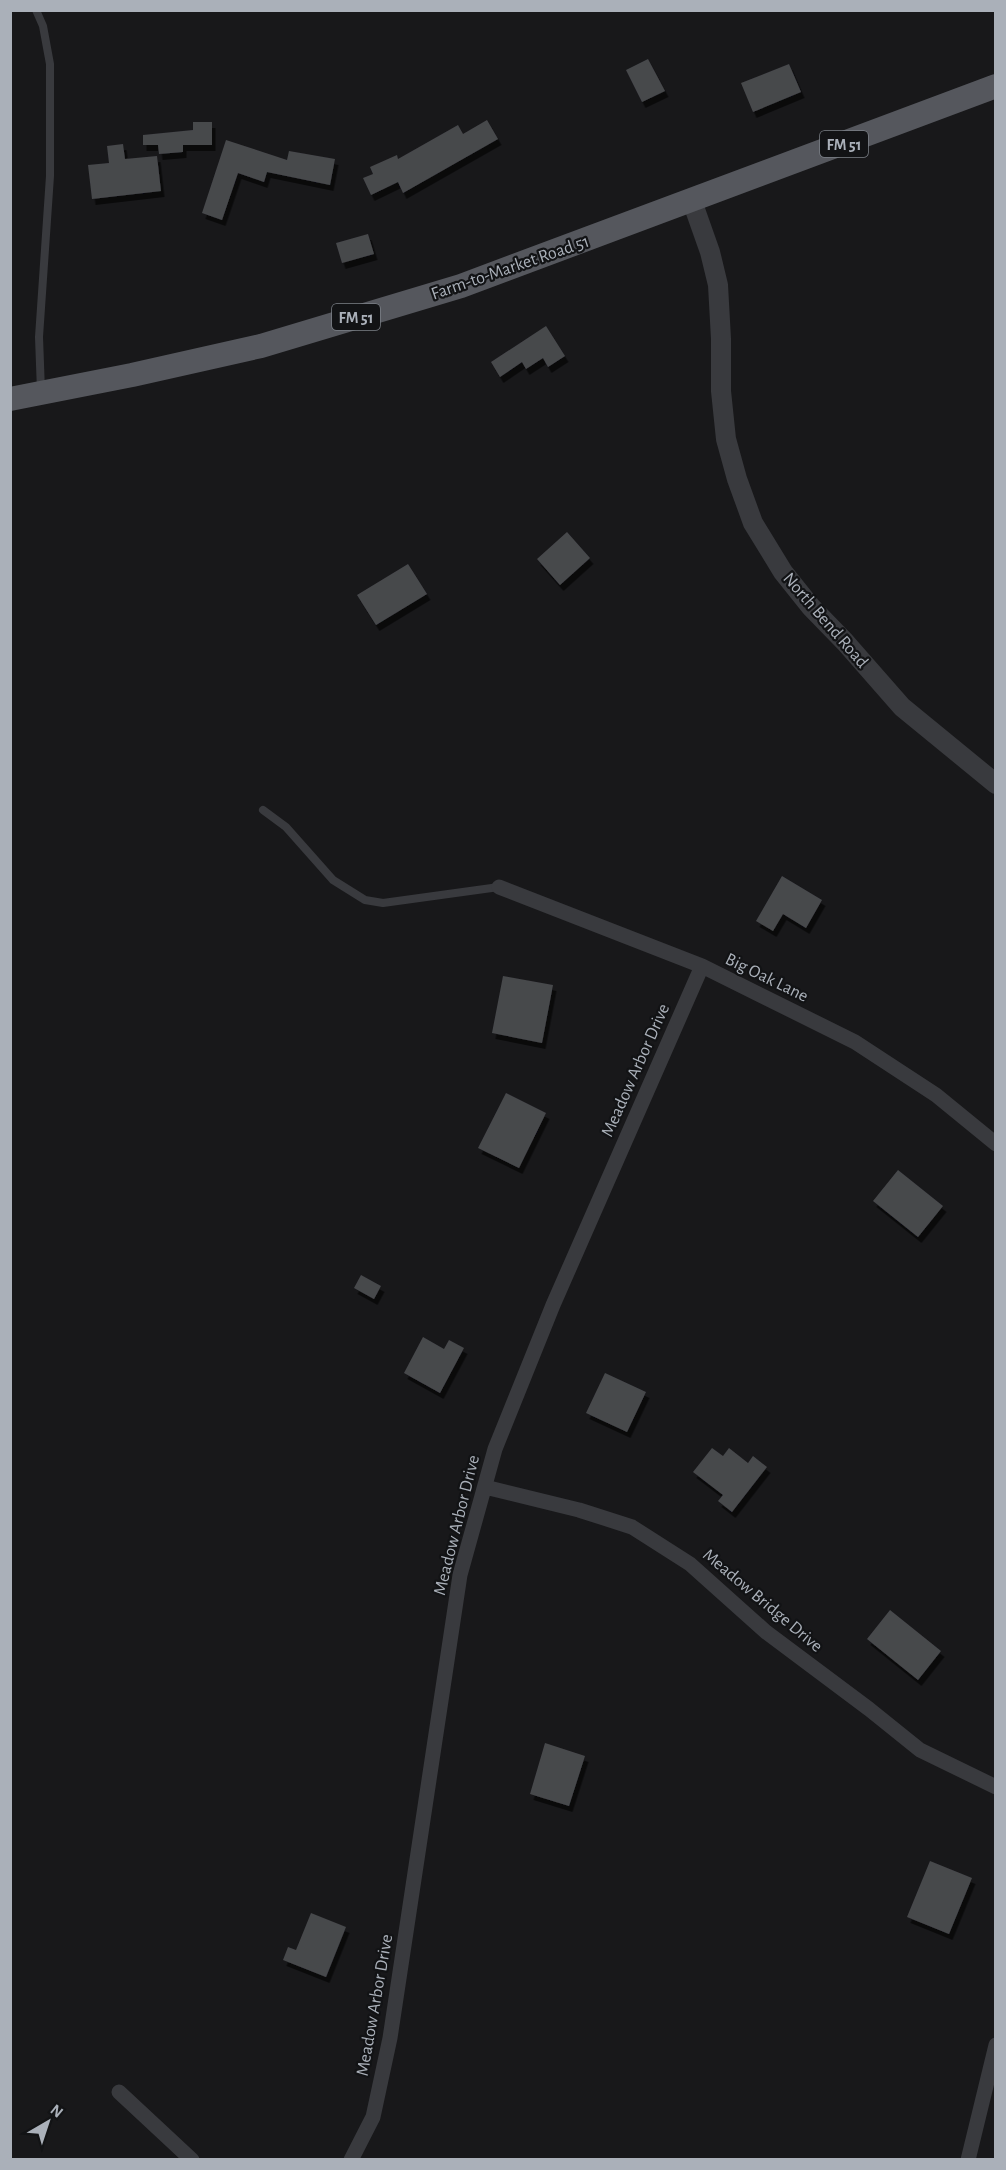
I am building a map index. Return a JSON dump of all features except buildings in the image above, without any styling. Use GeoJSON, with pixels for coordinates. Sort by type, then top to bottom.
{"type":"FeatureCollection","features":[{"type":"Feature","properties":{"kind":"main road","name":"Farm-to-Market Road 51"},"geometry":{"type":"LineString","coordinates":[[10,399],[261,346],[461,286],[996,86]]}},
{"type":"Feature","properties":{"kind":"street","name":"North Bend Road"},"geometry":{"type":"LineString","coordinates":[[692,201],[710,252],[718,285],[721,391],[726,439],[753,523],[783,572],[811,607],[902,707],[996,784]]}},
{"type":"Feature","properties":{"kind":"street","name":"Big Oak Lane"},"geometry":{"type":"LineString","coordinates":[[499,887],[702,966],[855,1042],[936,1095],[996,1143]]}},
{"type":"Feature","properties":{"kind":"street","name":"Meadow Arbor Drive"},"geometry":{"type":"LineString","coordinates":[[351,2160],[373,2117],[390,2038],[460,1575],[495,1449],[553,1305],[702,966]]}},
{"type":"Feature","properties":{"kind":"street","name":"Meadow Bridge Drive"},"geometry":{"type":"LineString","coordinates":[[485,1487],[579,1510],[632,1527],[690,1564],[766,1632],[920,1750],[996,1787]]}},
{"type":"Feature","properties":{"kind":"street"},"geometry":{"type":"LineString","coordinates":[[968,2160],[996,2045]]}},
{"type":"Feature","properties":{"kind":"street"},"geometry":{"type":"LineString","coordinates":[[119,2092],[192,2160]]}},
{"type":"Feature","properties":{"kind":"lane"},"geometry":{"type":"LineString","coordinates":[[36,10],[43,26],[50,64],[50,176],[39,337],[41,392]]}},
{"type":"Feature","properties":{"kind":"lane"},"geometry":{"type":"LineString","coordinates":[[263,810],[286,827],[333,880],[365,900],[383,903],[499,887]]}}]}
